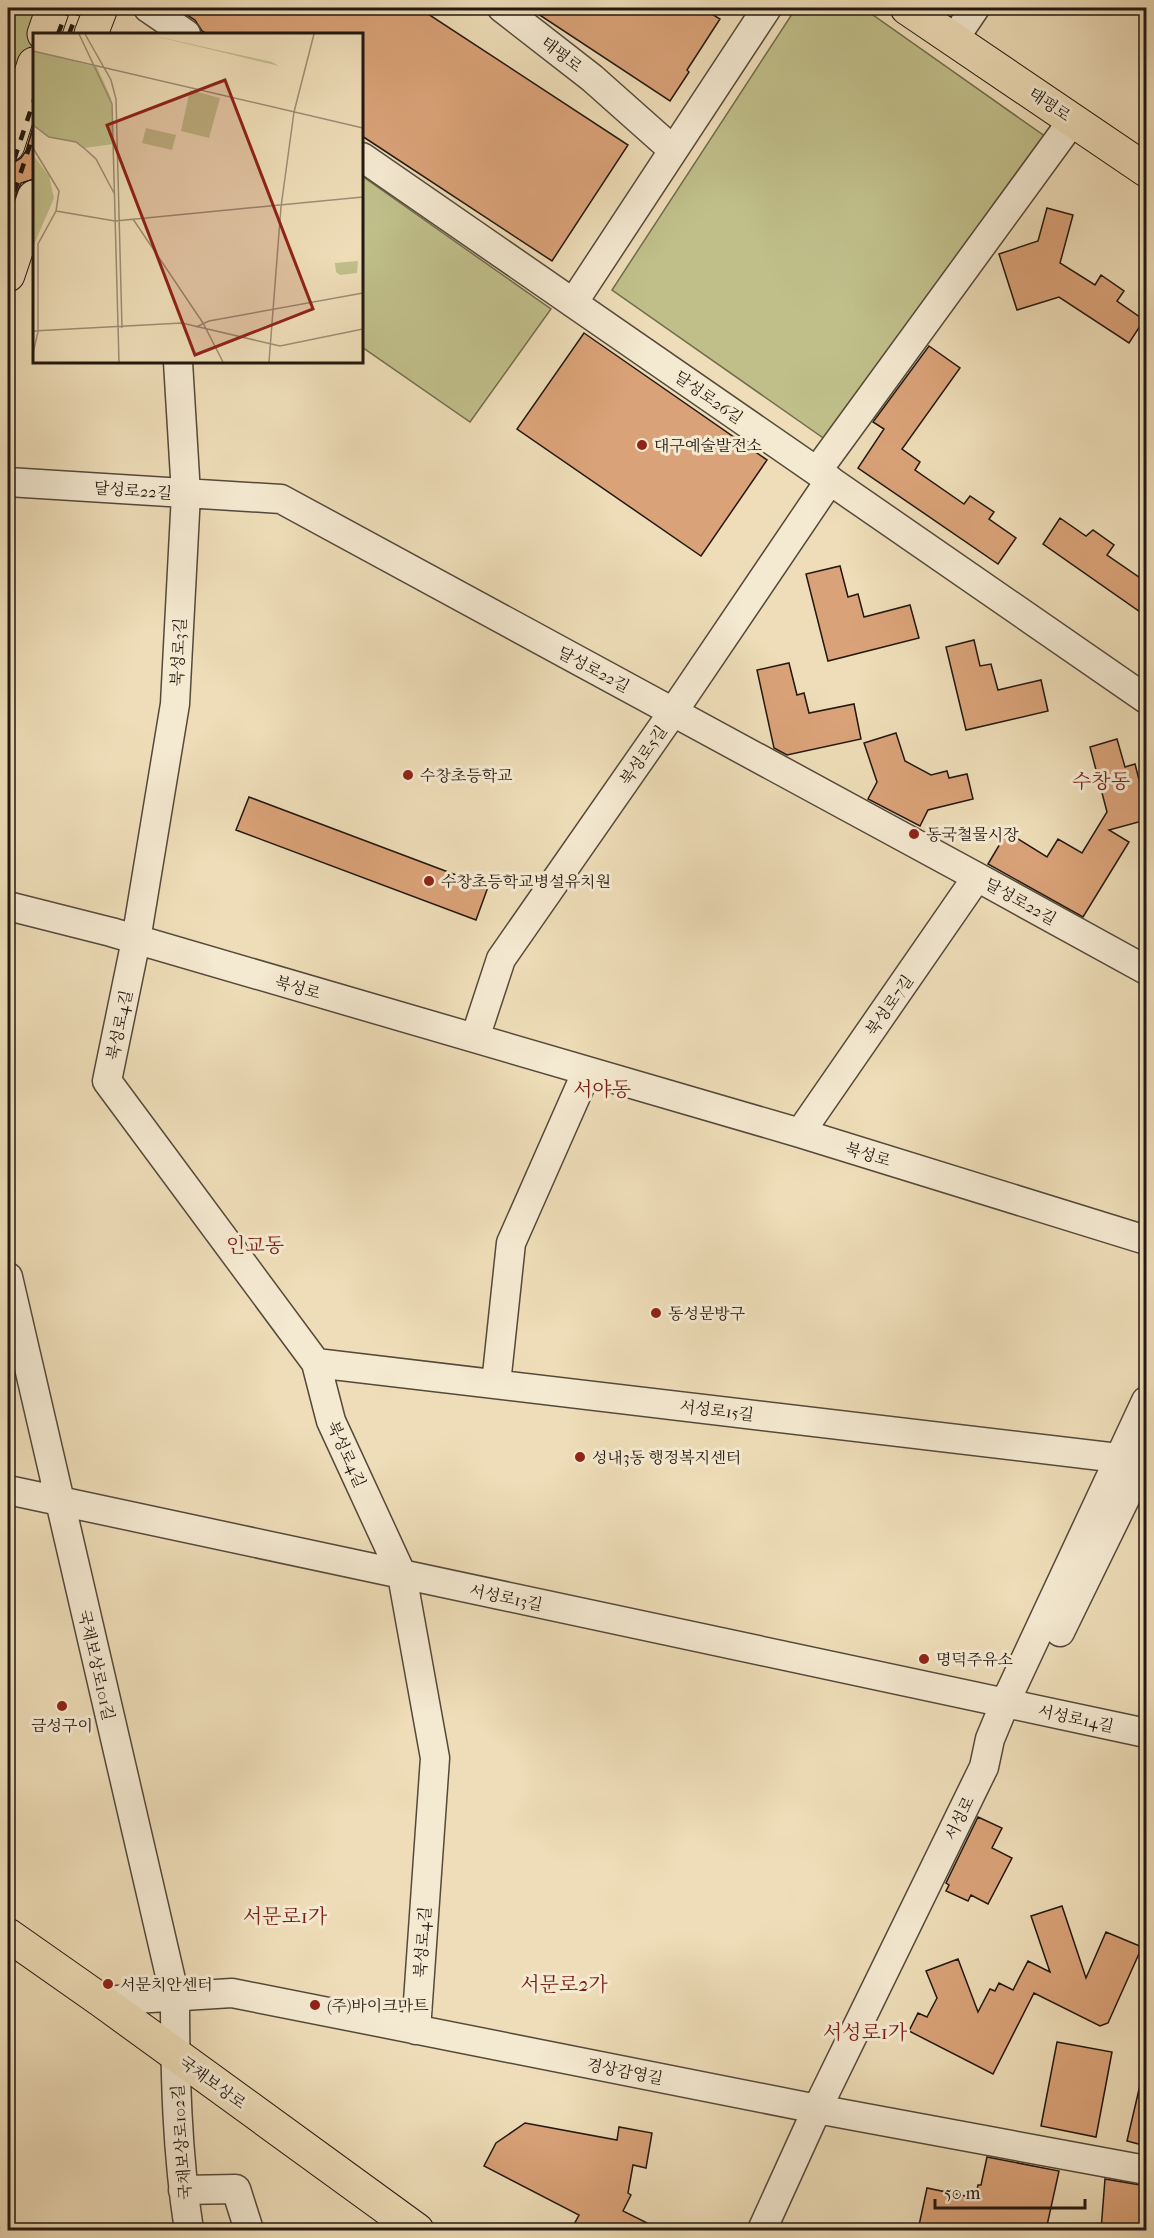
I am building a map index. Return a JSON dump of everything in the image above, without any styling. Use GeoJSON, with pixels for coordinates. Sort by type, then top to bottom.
{"type":"FeatureCollection","features":[{"type":"Feature","properties":{"kind":"main road"},"geometry":{"type":"LineString","coordinates":[[44,33],[53,8]]}},
{"type":"Feature","properties":{"kind":"main road"},"geometry":{"type":"LineString","coordinates":[[91,33],[100,8]]}},
{"type":"Feature","properties":{"kind":"main road","name":"태평로"},"geometry":{"type":"LineString","coordinates":[[907,8],[1146,170]]}},
{"type":"Feature","properties":{"kind":"main road"},"geometry":{"type":"LineString","coordinates":[[8,144],[33,67]]}},
{"type":"Feature","properties":{"kind":"main road"},"geometry":{"type":"LineString","coordinates":[[8,275],[33,200]]}},
{"type":"Feature","properties":{"kind":"main road","name":"국채보상로"},"geometry":{"type":"LineString","coordinates":[[8,1935],[417,2230]]}},
{"type":"Feature","properties":{"kind":"street"},"geometry":{"type":"LineString","coordinates":[[148,8],[185,33]]}},
{"type":"Feature","properties":{"kind":"street","name":"태평로"},"geometry":{"type":"LineString","coordinates":[[502,8],[592,78],[674,150]]}},
{"type":"Feature","properties":{"kind":"street"},"geometry":{"type":"LineString","coordinates":[[573,303],[767,8]]}},
{"type":"Feature","properties":{"kind":"street"},"geometry":{"type":"LineString","coordinates":[[954,39],[975,8]]}},
{"type":"Feature","properties":{"kind":"street","name":"북성로5길"},"geometry":{"type":"LineString","coordinates":[[475,1038],[501,959],[673,712],[824,476],[1073,120]]}},
{"type":"Feature","properties":{"kind":"street","name":"달성로26길"},"geometry":{"type":"LineString","coordinates":[[363,158],[1146,699]]}},
{"type":"Feature","properties":{"kind":"street","name":"북성로3길"},"geometry":{"type":"LineString","coordinates":[[136,940],[175,704],[186,494],[178,363]]}},
{"type":"Feature","properties":{"kind":"street","name":"달성로22길"},"geometry":{"type":"LineString","coordinates":[[8,482],[281,499],[1146,970]]}},
{"type":"Feature","properties":{"kind":"street","name":"북성로7길"},"geometry":{"type":"LineString","coordinates":[[800,1133],[977,877]]}},
{"type":"Feature","properties":{"kind":"street","name":"북성로"},"geometry":{"type":"LineString","coordinates":[[8,906],[136,940],[800,1133],[1146,1240]]}},
{"type":"Feature","properties":{"kind":"street","name":"북성로4길"},"geometry":{"type":"LineString","coordinates":[[136,940],[107,1081],[316,1363],[331,1421],[402,1575],[435,1758],[416,2030]]}},
{"type":"Feature","properties":{"kind":"street"},"geometry":{"type":"LineString","coordinates":[[496,1384],[511,1243],[587,1071]]}},
{"type":"Feature","properties":{"kind":"street","name":"국채보상로101길"},"geometry":{"type":"LineString","coordinates":[[8,1277],[174,1997],[175,2054]]}},
{"type":"Feature","properties":{"kind":"street","name":"서성로15길"},"geometry":{"type":"LineString","coordinates":[[316,1363],[1138,1462]]}},
{"type":"Feature","properties":{"kind":"street","name":"서성로"},"geometry":{"type":"LineString","coordinates":[[762,2230],[817,2109],[984,1767],[990,1739],[1014,1705],[1138,1462],[1146,1401]]}},
{"type":"Feature","properties":{"kind":"street","name":"서성로13길"},"geometry":{"type":"LineString","coordinates":[[8,1490],[1014,1705]]}},
{"type":"Feature","properties":{"kind":"street","name":"서성로14길"},"geometry":{"type":"LineString","coordinates":[[1014,1705],[1146,1733]]}},
{"type":"Feature","properties":{"kind":"street","name":"경상감영길"},"geometry":{"type":"LineString","coordinates":[[102,2001],[232,1993],[817,2109],[1146,2170]]}},
{"type":"Feature","properties":{"kind":"street","name":"국채보상로102길"},"geometry":{"type":"LineString","coordinates":[[175,2054],[183,2190],[189,2230]]}},
{"type":"Feature","properties":{"kind":"street"},"geometry":{"type":"LineString","coordinates":[[183,2190],[236,2189],[249,2230]]}},
{"type":"Feature","properties":{"kind":"shaded area"},"geometry":{"type":"Polygon","coordinates":[[[8,8],[53,8],[33,33],[33,67],[8,145],[8,8]]]}},
{"type":"Feature","properties":{"kind":"shaded area"},"geometry":{"type":"Polygon","coordinates":[[[796,8],[863,8],[1046,137],[829,442],[612,290],[796,8]]]}},
{"type":"Feature","properties":{"kind":"shaded area"},"geometry":{"type":"Polygon","coordinates":[[[363,177],[551,309],[470,422],[363,348],[363,177]]]}},
{"type":"Feature","properties":{"kind":"building"},"geometry":{"type":"Polygon","coordinates":[[[176,8],[419,8],[628,145],[552,261],[363,137],[363,33],[205,33],[195,20],[176,8]]]}},
{"type":"Feature","properties":{"kind":"building"},"geometry":{"type":"Polygon","coordinates":[[[529,8],[702,8],[720,19],[670,101],[529,8]]]}},
{"type":"Feature","properties":{"kind":"building"},"geometry":{"type":"Polygon","coordinates":[[[33,127],[33,179],[21,183],[11,207],[8,206],[8,163],[21,158],[26,151],[33,127]]]}},
{"type":"Feature","properties":{"kind":"building"},"geometry":{"type":"Polygon","coordinates":[[[1047,208],[1073,215],[1060,263],[1095,285],[1101,275],[1124,291],[1117,301],[1144,320],[1129,343],[1059,297],[1017,310],[999,254],[1038,241],[1047,208]]]}},
{"type":"Feature","properties":{"kind":"building","name":"대구예술발전소"},"geometry":{"type":"Polygon","coordinates":[[[584,333],[767,460],[701,556],[517,429],[584,333]]]}},
{"type":"Feature","properties":{"kind":"building"},"geometry":{"type":"Polygon","coordinates":[[[929,346],[960,368],[902,449],[920,462],[915,470],[964,504],[970,496],[994,512],[989,519],[1016,538],[998,564],[858,468],[884,429],[873,422],[929,346]]]}},
{"type":"Feature","properties":{"kind":"building"},"geometry":{"type":"Polygon","coordinates":[[[1060,518],[1086,536],[1093,530],[1114,545],[1107,555],[1146,582],[1146,616],[1043,544],[1060,518]]]}},
{"type":"Feature","properties":{"kind":"building"},"geometry":{"type":"Polygon","coordinates":[[[840,566],[848,597],[858,594],[864,617],[910,605],[919,638],[828,661],[806,574],[840,566]]]}},
{"type":"Feature","properties":{"kind":"building"},"geometry":{"type":"Polygon","coordinates":[[[974,640],[980,666],[991,664],[998,690],[1041,680],[1048,711],[966,730],[946,647],[974,640]]]}},
{"type":"Feature","properties":{"kind":"building"},"geometry":{"type":"Polygon","coordinates":[[[789,663],[797,695],[804,693],[809,713],[854,704],[861,739],[787,755],[774,748],[757,670],[789,663]]]}},
{"type":"Feature","properties":{"kind":"building"},"geometry":{"type":"Polygon","coordinates":[[[896,733],[905,761],[931,775],[947,771],[949,778],[967,774],[973,799],[928,810],[920,826],[868,799],[877,782],[864,743],[896,733]]]}},
{"type":"Feature","properties":{"kind":"building"},"geometry":{"type":"Polygon","coordinates":[[[1117,739],[1125,767],[1135,764],[1144,799],[1146,799],[1146,820],[1109,830],[1129,842],[1083,917],[988,864],[1007,832],[1047,857],[1058,839],[1082,853],[1107,812],[1090,747],[1117,739]]]}},
{"type":"Feature","properties":{"kind":"building"},"geometry":{"type":"Polygon","coordinates":[[[249,797],[488,887],[476,920],[236,830],[249,797]]]}},
{"type":"Feature","properties":{"kind":"building"},"geometry":{"type":"Polygon","coordinates":[[[978,1817],[1002,1828],[992,1848],[1012,1858],[988,1904],[971,1895],[968,1901],[946,1891],[949,1885],[946,1883],[978,1817]]]}},
{"type":"Feature","properties":{"kind":"building"},"geometry":{"type":"Polygon","coordinates":[[[1062,1906],[1086,1978],[1106,1932],[1142,1947],[1108,2023],[1100,2026],[1034,1993],[993,2074],[909,2031],[918,2013],[927,2017],[937,1998],[926,1971],[958,1959],[978,2012],[990,1989],[995,1991],[999,1983],[1013,1990],[1028,1961],[1050,1972],[1031,1916],[1062,1906]]]}},
{"type":"Feature","properties":{"kind":"building"},"geometry":{"type":"Polygon","coordinates":[[[1057,2042],[1112,2052],[1096,2137],[1041,2126],[1057,2042]]]}},
{"type":"Feature","properties":{"kind":"building"},"geometry":{"type":"Polygon","coordinates":[[[1140,2085],[1146,2085],[1146,2146],[1127,2141],[1140,2085]]]}},
{"type":"Feature","properties":{"kind":"building"},"geometry":{"type":"Polygon","coordinates":[[[525,2123],[617,2140],[619,2127],[652,2133],[646,2168],[633,2165],[628,2193],[631,2195],[623,2211],[661,2230],[571,2230],[579,2215],[484,2166],[496,2143],[525,2123]]]}},
{"type":"Feature","properties":{"kind":"building"},"geometry":{"type":"Polygon","coordinates":[[[987,2157],[1059,2171],[1046,2230],[918,2230],[927,2188],[975,2198],[978,2185],[981,2185],[987,2157]]]}},
{"type":"Feature","properties":{"kind":"building"},"geometry":{"type":"Polygon","coordinates":[[[1105,2179],[1146,2186],[1146,2230],[1101,2230],[1105,2179]]]}},
{"type":"Feature","properties":{"kind":"railway"},"geometry":{"type":"LineString","coordinates":[[58,33],[68,8]]}},
{"type":"Feature","properties":{"kind":"railway"},"geometry":{"type":"LineString","coordinates":[[69,33],[79,8]]}},
{"type":"Feature","properties":{"kind":"railway"},"geometry":{"type":"LineString","coordinates":[[8,178],[33,103]]}},
{"type":"Feature","properties":{"kind":"railway"},"geometry":{"type":"LineString","coordinates":[[8,211],[33,136]]}},
{"type":"Feature","properties":{"kind":"place","name":"대구예술발전소"},"geometry":{"type":"Point","coordinates":[642,445]}},
{"type":"Feature","properties":{"kind":"place","name":"수창초등학교"},"geometry":{"type":"Point","coordinates":[408,775]}},
{"type":"Feature","properties":{"kind":"place","name":"동국철물시장"},"geometry":{"type":"Point","coordinates":[914,834]}},
{"type":"Feature","properties":{"kind":"place","name":"수창초등학교병설유치원"},"geometry":{"type":"Point","coordinates":[429,881]}},
{"type":"Feature","properties":{"kind":"place","name":"동성문방구"},"geometry":{"type":"Point","coordinates":[656,1313]}},
{"type":"Feature","properties":{"kind":"place","name":"성내3동 행정복지센터"},"geometry":{"type":"Point","coordinates":[580,1457]}},
{"type":"Feature","properties":{"kind":"place","name":"명덕주유소"},"geometry":{"type":"Point","coordinates":[924,1659]}},
{"type":"Feature","properties":{"kind":"place","name":"금성구이"},"geometry":{"type":"Point","coordinates":[62,1706]}},
{"type":"Feature","properties":{"kind":"place","name":"서문치안센터"},"geometry":{"type":"Point","coordinates":[108,1984]}},
{"type":"Feature","properties":{"kind":"place","name":"(주)바이크마트"},"geometry":{"type":"Point","coordinates":[315,2005]}},
{"type":"Feature","properties":{"kind":"district","name":"수창동"},"geometry":{"type":"Point","coordinates":[1101,781]}},
{"type":"Feature","properties":{"kind":"district","name":"서야동"},"geometry":{"type":"Point","coordinates":[602,1089]}},
{"type":"Feature","properties":{"kind":"district","name":"인교동"},"geometry":{"type":"Point","coordinates":[255,1245]}},
{"type":"Feature","properties":{"kind":"district","name":"서문로1가"},"geometry":{"type":"Point","coordinates":[285,1916]}},
{"type":"Feature","properties":{"kind":"district","name":"서문로2가"},"geometry":{"type":"Point","coordinates":[564,1984]}},
{"type":"Feature","properties":{"kind":"district","name":"서성로1가"},"geometry":{"type":"Point","coordinates":[865,2032]}}]}
